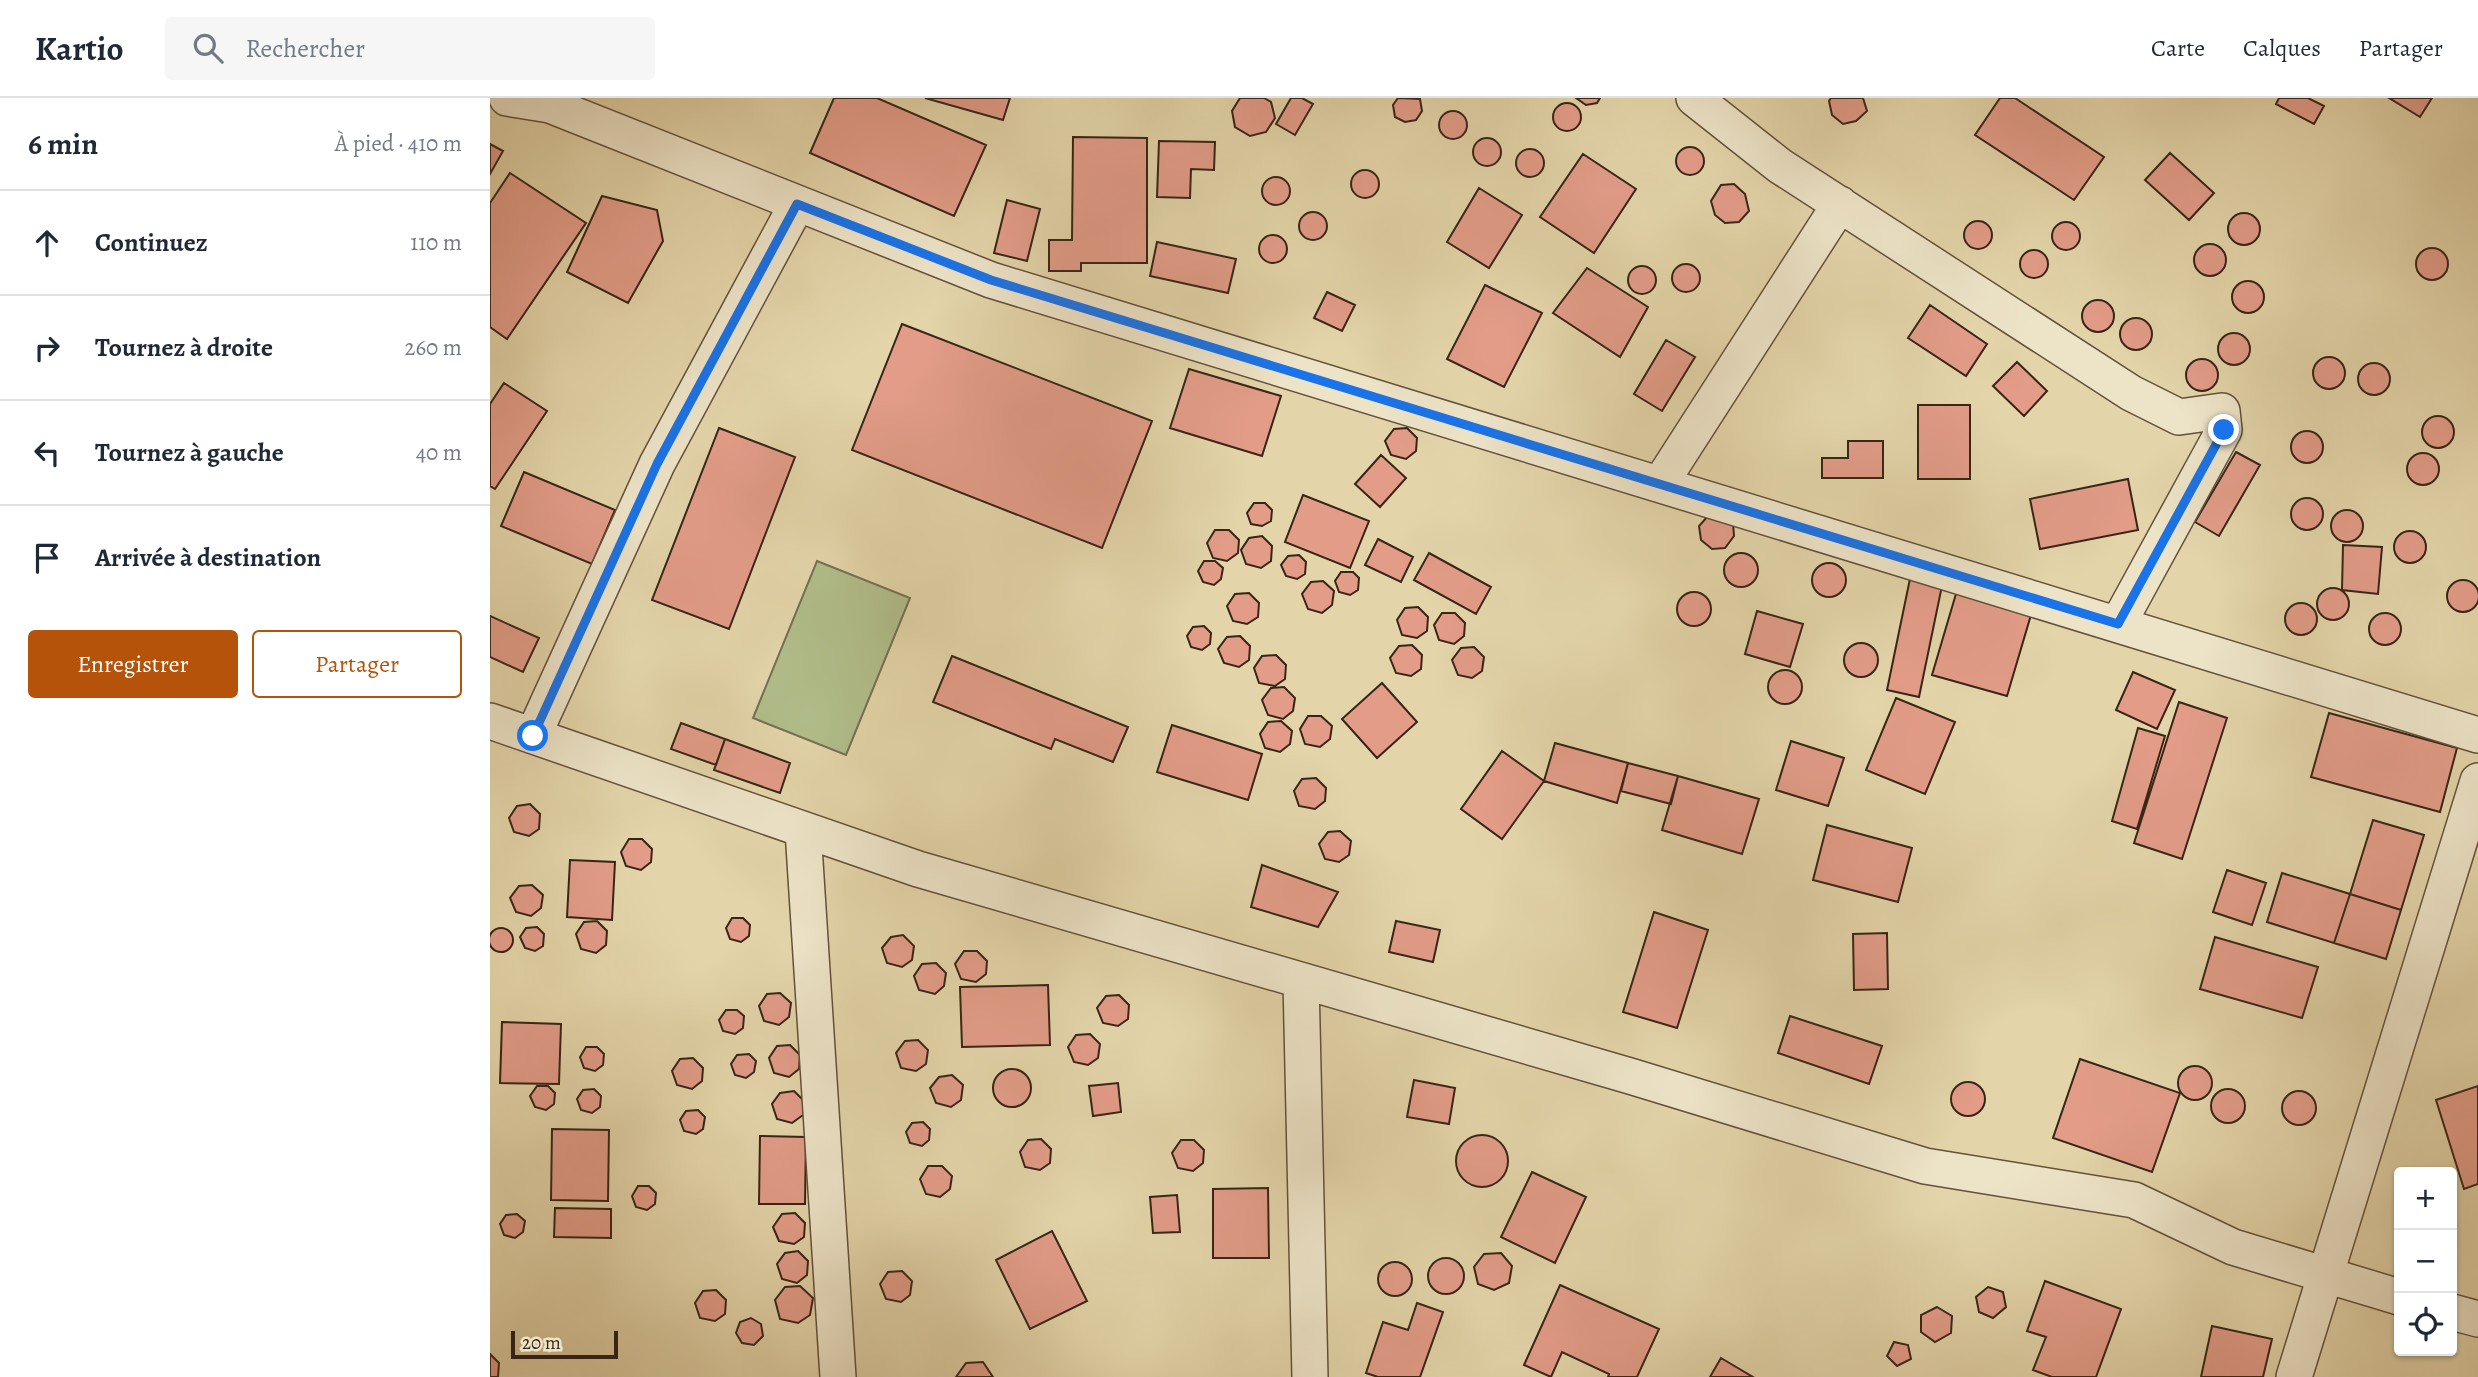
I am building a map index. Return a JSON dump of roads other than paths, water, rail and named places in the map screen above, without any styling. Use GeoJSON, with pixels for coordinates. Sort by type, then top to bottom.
{"type":"FeatureCollection","features":[{"type":"Feature","properties":{"kind":"street"},"geometry":{"type":"LineString","coordinates":[[1694,98],[1780,166],[2131,393],[2179,417],[2222,411],[2224,430],[2118,624]]}},
{"type":"Feature","properties":{"kind":"street"},"geometry":{"type":"LineString","coordinates":[[521,99],[550,105],[991,280],[2478,735]]}},
{"type":"Feature","properties":{"kind":"street"},"geometry":{"type":"LineString","coordinates":[[533,736],[657,464],[797,204]]}},
{"type":"Feature","properties":{"kind":"street"},"geometry":{"type":"LineString","coordinates":[[1660,484],[1840,204]]}},
{"type":"Feature","properties":{"kind":"street"},"geometry":{"type":"LineString","coordinates":[[490,721],[918,869],[1630,1076],[1925,1166],[2134,1200],[2233,1247],[2394,1296]]}},
{"type":"Feature","properties":{"kind":"street"},"geometry":{"type":"LineString","coordinates":[[2294,1377],[2478,781]]}},
{"type":"Feature","properties":{"kind":"street"},"geometry":{"type":"LineString","coordinates":[[803,830],[838,1377]]}},
{"type":"Feature","properties":{"kind":"street"},"geometry":{"type":"LineString","coordinates":[[1301,981],[1310,1377]]}},
{"type":"Feature","properties":{"kind":"street"},"geometry":{"type":"LineString","coordinates":[[2457,1313],[2478,1319]]}}]}
